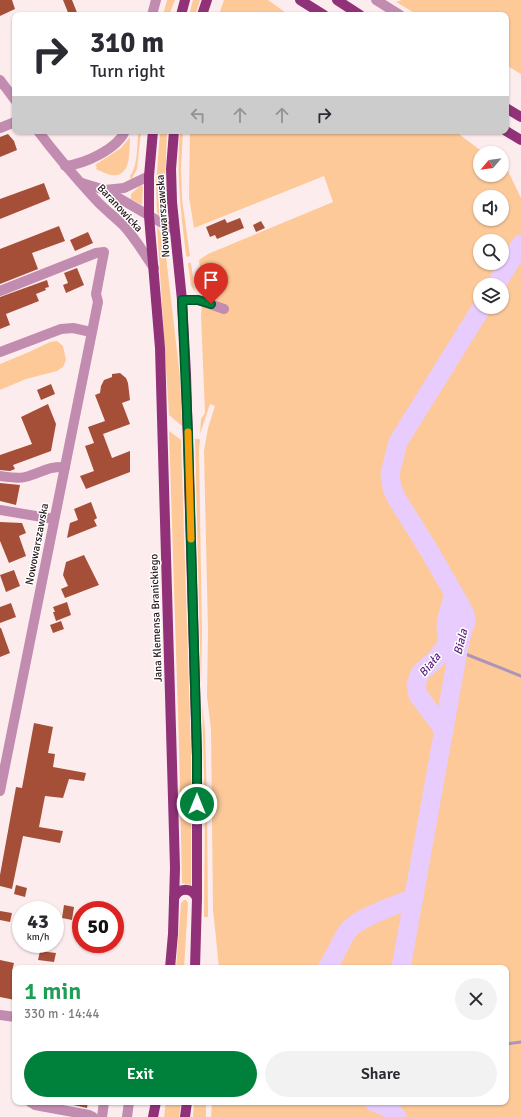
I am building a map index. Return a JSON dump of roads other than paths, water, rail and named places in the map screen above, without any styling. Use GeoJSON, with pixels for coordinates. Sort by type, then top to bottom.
{"type":"FeatureCollection","features":[{"type":"Feature","properties":{"kind":"main road"},"geometry":{"type":"LineString","coordinates":[[182,12],[185,0]]}},
{"type":"Feature","properties":{"kind":"main road"},"geometry":{"type":"LineString","coordinates":[[203,12],[207,0]]}},
{"type":"Feature","properties":{"kind":"main road"},"geometry":{"type":"LineString","coordinates":[[300,0],[319,12]]}},
{"type":"Feature","properties":{"kind":"main road"},"geometry":{"type":"LineString","coordinates":[[337,0],[355,12]]}},
{"type":"Feature","properties":{"kind":"main road"},"geometry":{"type":"LineString","coordinates":[[509,110],[521,117]]}},
{"type":"Feature","properties":{"kind":"main road"},"geometry":{"type":"LineString","coordinates":[[509,133],[521,140]]}},
{"type":"Feature","properties":{"kind":"main road","name":"Nowowarszawska"},"geometry":{"type":"LineString","coordinates":[[153,134],[149,176],[149,216],[154,268]]}},
{"type":"Feature","properties":{"kind":"main road","name":"Nowowarszawska"},"geometry":{"type":"LineString","coordinates":[[174,134],[171,169],[174,230],[182,300]]}},
{"type":"Feature","properties":{"kind":"main road","name":"Jana Klemensa Branickiego"},"geometry":{"type":"LineString","coordinates":[[154,268],[160,341],[163,416],[174,845],[174,898],[170,965]]}},
{"type":"Feature","properties":{"kind":"main road"},"geometry":{"type":"LineString","coordinates":[[182,300],[188,434],[197,756],[197,898],[195,965]]}},
{"type":"Feature","properties":{"kind":"main road"},"geometry":{"type":"LineString","coordinates":[[174,898],[178,892],[186,889],[193,892],[197,898]]}},
{"type":"Feature","properties":{"kind":"main road"},"geometry":{"type":"LineString","coordinates":[[153,1117],[155,1105]]}},
{"type":"Feature","properties":{"kind":"main road"},"geometry":{"type":"LineString","coordinates":[[185,1117],[186,1105]]}},
{"type":"Feature","properties":{"kind":"street"},"geometry":{"type":"LineString","coordinates":[[153,12],[156,0]]}},
{"type":"Feature","properties":{"kind":"street"},"geometry":{"type":"LineString","coordinates":[[376,0],[395,12]]}},
{"type":"Feature","properties":{"kind":"street"},"geometry":{"type":"LineString","coordinates":[[0,80],[12,96]]}},
{"type":"Feature","properties":{"kind":"street"},"geometry":{"type":"LineString","coordinates":[[0,128],[12,123]]}},
{"type":"Feature","properties":{"kind":"street","name":"Baranowicka"},"geometry":{"type":"LineString","coordinates":[[40,134],[65,166],[96,200],[133,236],[154,268]]}},
{"type":"Feature","properties":{"kind":"street"},"geometry":{"type":"LineString","coordinates":[[65,166],[75,165],[96,156],[114,144],[122,134]]}},
{"type":"Feature","properties":{"kind":"street","name":"Baranowicka"},"geometry":{"type":"LineString","coordinates":[[105,190],[124,188],[149,176]]}},
{"type":"Feature","properties":{"kind":"street","name":"Baranowicka"},"geometry":{"type":"LineString","coordinates":[[82,183],[105,190],[174,230]]}},
{"type":"Feature","properties":{"kind":"street","name":"Nowowarszawska"},"geometry":{"type":"LineString","coordinates":[[0,291],[96,253],[104,252],[96,294],[98,302],[0,791]]}},
{"type":"Feature","properties":{"kind":"street"},"geometry":{"type":"LineString","coordinates":[[182,300],[198,300],[224,309]]}},
{"type":"Feature","properties":{"kind":"street"},"geometry":{"type":"LineString","coordinates":[[0,352],[61,329],[73,328],[91,332]]}},
{"type":"Feature","properties":{"kind":"street"},"geometry":{"type":"LineString","coordinates":[[0,476],[10,478],[24,477],[54,466],[65,467]]}},
{"type":"Feature","properties":{"kind":"street"},"geometry":{"type":"LineString","coordinates":[[0,510],[54,519]]}},
{"type":"Feature","properties":{"kind":"street"},"geometry":{"type":"LineString","coordinates":[[0,1015],[12,1017]]}},
{"type":"Feature","properties":{"kind":"street"},"geometry":{"type":"LineString","coordinates":[[26,1105],[33,1111],[70,1117]]}},
{"type":"Feature","properties":{"kind":"street"},"geometry":{"type":"LineString","coordinates":[[35,1105],[89,1114],[93,1117]]}},
{"type":"Feature","properties":{"kind":"street"},"geometry":{"type":"LineString","coordinates":[[102,1117],[104,1105]]}},
{"type":"Feature","properties":{"kind":"street"},"geometry":{"type":"LineString","coordinates":[[127,1117],[129,1105]]}},
{"type":"Feature","properties":{"kind":"waterway","name":"Biala"},"geometry":{"type":"LineString","coordinates":[[500,278],[521,244]]}},
{"type":"Feature","properties":{"kind":"waterway","name":"Biala"},"geometry":{"type":"LineString","coordinates":[[402,965],[458,651],[466,622],[465,614],[462,608],[397,499],[392,488],[390,474],[398,442],[478,314]]}},
{"type":"Feature","properties":{"kind":"waterway","name":"Biała"},"geometry":{"type":"LineString","coordinates":[[444,730],[418,695],[416,685],[420,673],[435,660],[448,641],[446,623],[454,594]]}},
{"type":"Feature","properties":{"kind":"waterway"},"geometry":{"type":"LineString","coordinates":[[458,651],[521,676]]}},
{"type":"Feature","properties":{"kind":"waterway","name":"Biała"},"geometry":{"type":"LineString","coordinates":[[329,965],[347,932],[352,927],[367,917],[414,898]]}},
{"type":"Feature","properties":{"kind":"waterway"},"geometry":{"type":"LineString","coordinates":[[509,1044],[521,1042]]}},
{"type":"Feature","properties":{"kind":"waterway","name":"Biała"},"geometry":{"type":"LineString","coordinates":[[382,1105],[389,1108],[397,1117]]}}]}
